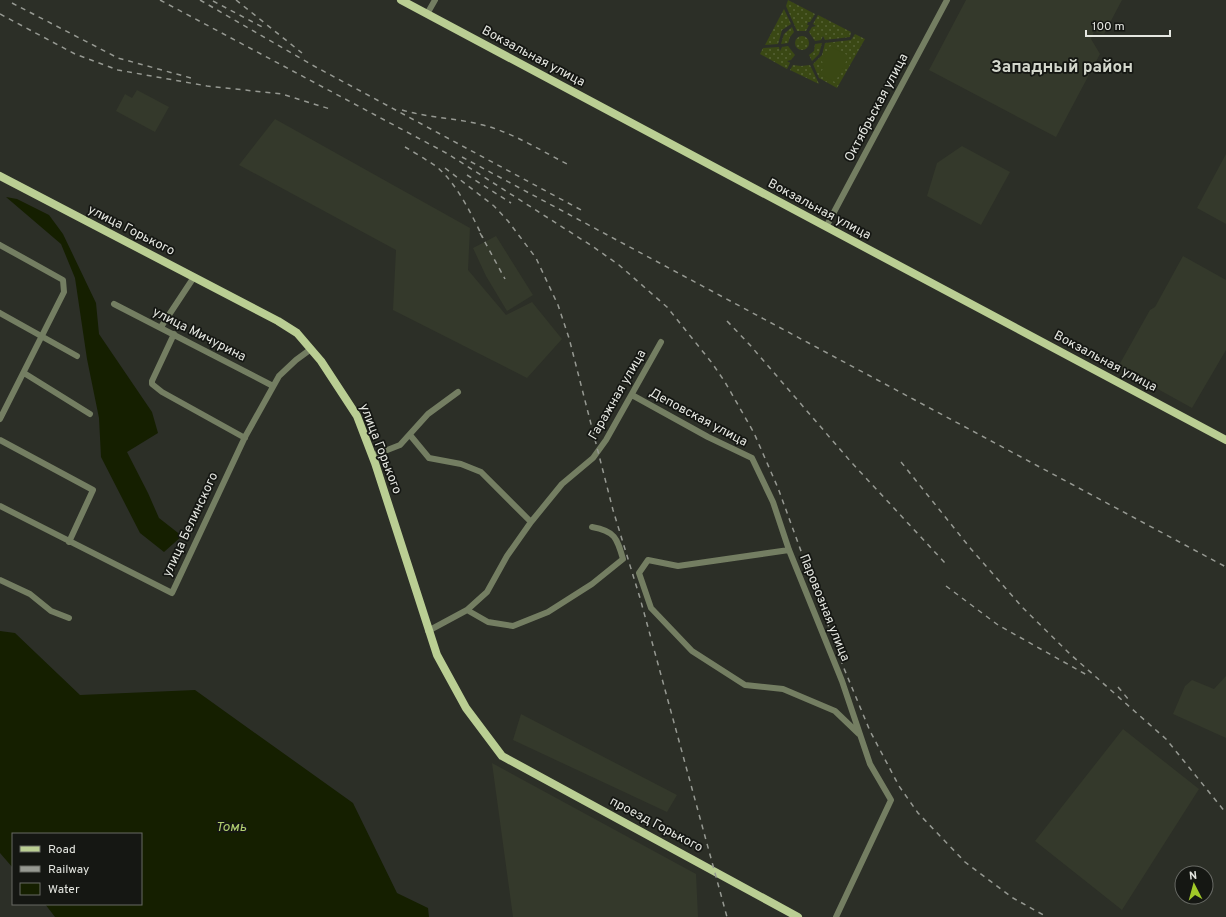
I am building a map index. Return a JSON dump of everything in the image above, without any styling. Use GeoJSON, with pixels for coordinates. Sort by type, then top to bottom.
{"type":"FeatureCollection","features":[{"type":"Feature","properties":{"kind":"main road","name":"Вокзальная улица"},"geometry":{"type":"LineString","coordinates":[[400,0],[1226,440]]}},
{"type":"Feature","properties":{"kind":"main road","name":"улица Горького"},"geometry":{"type":"LineString","coordinates":[[0,176],[278,321],[297,333],[340,387],[357,416],[372,456],[437,655],[466,708],[502,756]]}},
{"type":"Feature","properties":{"kind":"main road","name":"проезд Горького"},"geometry":{"type":"LineString","coordinates":[[502,756],[798,917]]}},
{"type":"Feature","properties":{"kind":"street"},"geometry":{"type":"LineString","coordinates":[[428,14],[435,0]]}},
{"type":"Feature","properties":{"kind":"street","name":"Октябрьская улица"},"geometry":{"type":"LineString","coordinates":[[826,227],[948,0]]}},
{"type":"Feature","properties":{"kind":"street"},"geometry":{"type":"LineString","coordinates":[[0,245],[63,280],[64,292],[0,419]]}},
{"type":"Feature","properties":{"kind":"street"},"geometry":{"type":"LineString","coordinates":[[161,328],[194,277]]}},
{"type":"Feature","properties":{"kind":"street","name":"улица Мичурина"},"geometry":{"type":"LineString","coordinates":[[114,304],[274,386]]}},
{"type":"Feature","properties":{"kind":"street"},"geometry":{"type":"LineString","coordinates":[[0,313],[77,356]]}},
{"type":"Feature","properties":{"kind":"street"},"geometry":{"type":"LineString","coordinates":[[174,334],[152,381],[152,384],[162,392],[245,438]]}},
{"type":"Feature","properties":{"kind":"street","name":"Гаражная улица"},"geometry":{"type":"LineString","coordinates":[[531,522],[562,484],[593,458],[606,440],[662,342]]}},
{"type":"Feature","properties":{"kind":"street","name":"улица Белинского"},"geometry":{"type":"LineString","coordinates":[[0,506],[172,593],[245,438],[279,376],[296,360],[311,350]]}},
{"type":"Feature","properties":{"kind":"street"},"geometry":{"type":"LineString","coordinates":[[24,373],[90,414]]}},
{"type":"Feature","properties":{"kind":"street"},"geometry":{"type":"LineString","coordinates":[[372,456],[400,445],[428,414],[458,392]]}},
{"type":"Feature","properties":{"kind":"street","name":"Деповская улица"},"geometry":{"type":"LineString","coordinates":[[632,395],[708,437],[752,458],[773,502],[789,550]]}},
{"type":"Feature","properties":{"kind":"street"},"geometry":{"type":"LineString","coordinates":[[410,435],[430,458],[461,464],[481,472],[531,522],[507,556],[487,592],[467,610],[428,631]]}},
{"type":"Feature","properties":{"kind":"street"},"geometry":{"type":"LineString","coordinates":[[0,440],[93,490],[69,542]]}},
{"type":"Feature","properties":{"kind":"street"},"geometry":{"type":"LineString","coordinates":[[467,610],[488,622],[513,626],[548,612],[592,584],[623,559],[617,538],[605,529],[592,527]]}},
{"type":"Feature","properties":{"kind":"street","name":"Паровозная улица"},"geometry":{"type":"LineString","coordinates":[[836,917],[891,800],[870,764],[842,681],[789,550],[678,566],[648,560],[639,574],[651,608],[692,651],[744,685],[783,689],[835,711],[860,735]]}},
{"type":"Feature","properties":{"kind":"street"},"geometry":{"type":"LineString","coordinates":[[0,580],[30,594],[51,611],[69,618]]}},
{"type":"Feature","properties":{"kind":"shaded area"},"geometry":{"type":"Polygon","coordinates":[[[966,0],[1122,0],[1104,34],[1094,32],[1091,39],[1100,54],[1056,137],[929,70],[966,0]]]}},
{"type":"Feature","properties":{"kind":"shaded area"},"geometry":{"type":"Polygon","coordinates":[[[137,90],[169,107],[155,132],[116,111],[125,94],[132,98],[137,90]]]}},
{"type":"Feature","properties":{"kind":"shaded area"},"geometry":{"type":"Polygon","coordinates":[[[275,119],[470,228],[468,270],[506,315],[532,302],[562,339],[527,378],[393,310],[396,250],[239,165],[275,119]]]}},
{"type":"Feature","properties":{"kind":"shaded area"},"geometry":{"type":"Polygon","coordinates":[[[962,146],[1010,172],[981,225],[927,196],[937,163],[962,146]]]}},
{"type":"Feature","properties":{"kind":"shaded area"},"geometry":{"type":"Polygon","coordinates":[[[1226,154],[1226,224],[1197,208],[1226,154]]]}},
{"type":"Feature","properties":{"kind":"shaded area"},"geometry":{"type":"Polygon","coordinates":[[[496,236],[533,295],[507,311],[486,276],[473,248],[496,236]]]}},
{"type":"Feature","properties":{"kind":"shaded area"},"geometry":{"type":"Polygon","coordinates":[[[1183,256],[1226,280],[1226,350],[1192,408],[1118,367],[1150,310],[1155,307],[1183,256]]]}},
{"type":"Feature","properties":{"kind":"shaded area"},"geometry":{"type":"Polygon","coordinates":[[[1226,676],[1226,738],[1173,714],[1185,686],[1192,680],[1214,689],[1226,676]]]}},
{"type":"Feature","properties":{"kind":"shaded area"},"geometry":{"type":"Polygon","coordinates":[[[521,714],[677,795],[667,812],[513,740],[521,714]]]}},
{"type":"Feature","properties":{"kind":"shaded area"},"geometry":{"type":"Polygon","coordinates":[[[1123,729],[1199,789],[1122,910],[1035,841],[1123,729]]]}},
{"type":"Feature","properties":{"kind":"shaded area"},"geometry":{"type":"Polygon","coordinates":[[[492,763],[696,874],[698,917],[513,917],[492,763]]]}},
{"type":"Feature","properties":{"kind":"green space"},"geometry":{"type":"Polygon","coordinates":[[[788,0],[815,14],[810,22],[808,22],[807,25],[809,25],[806,31],[797,31],[786,6],[788,0]]]}},
{"type":"Feature","properties":{"kind":"green space"},"geometry":{"type":"Polygon","coordinates":[[[784,9],[791,24],[782,30],[778,44],[765,45],[784,9]]]}},
{"type":"Feature","properties":{"kind":"green space"},"geometry":{"type":"Polygon","coordinates":[[[818,15],[851,32],[850,37],[825,40],[823,36],[821,40],[815,41],[809,32],[812,27],[816,26],[813,24],[818,15]]]}},
{"type":"Feature","properties":{"kind":"green space"},"geometry":{"type":"Polygon","coordinates":[[[792,27],[794,32],[788,43],[781,44],[784,34],[792,27]]]}},
{"type":"Feature","properties":{"kind":"green space"},"geometry":{"type":"Polygon","coordinates":[[[855,34],[865,39],[837,88],[819,78],[813,64],[822,55],[825,43],[851,40],[855,34]]]}},
{"type":"Feature","properties":{"kind":"green space"},"geometry":{"type":"Polygon","coordinates":[[[802,36],[807,38],[809,43],[807,48],[802,50],[797,48],[795,43],[797,38],[802,36]]]}},
{"type":"Feature","properties":{"kind":"green space"},"geometry":{"type":"Polygon","coordinates":[[[822,43],[819,54],[812,61],[809,55],[814,51],[815,44],[822,43]]]}},
{"type":"Feature","properties":{"kind":"green space"},"geometry":{"type":"Polygon","coordinates":[[[788,46],[795,55],[791,60],[787,61],[790,63],[787,69],[760,54],[763,48],[779,47],[780,51],[782,47],[788,46]]]}},
{"type":"Feature","properties":{"kind":"green space"},"geometry":{"type":"Polygon","coordinates":[[[830,46],[849,56],[835,82],[820,74],[824,67],[822,61],[830,46]]]}},
{"type":"Feature","properties":{"kind":"green space"},"geometry":{"type":"Polygon","coordinates":[[[793,65],[810,65],[819,84],[790,70],[793,65]]]}},
{"type":"Feature","properties":{"kind":"water"},"geometry":{"type":"Polygon","coordinates":[[[6,197],[17,199],[49,215],[63,234],[96,303],[99,334],[152,412],[158,433],[127,452],[159,518],[182,536],[164,552],[140,533],[101,457],[99,418],[87,359],[75,278],[61,244],[6,197]]]}},
{"type":"Feature","properties":{"kind":"water","name":"Томь"},"geometry":{"type":"Polygon","coordinates":[[[0,631],[15,633],[80,695],[195,690],[353,803],[397,893],[428,908],[429,917],[55,917],[46,905],[142,905],[142,833],[12,833],[12,867],[0,853],[0,631]]]}},
{"type":"Feature","properties":{"kind":"railway"},"geometry":{"type":"LineString","coordinates":[[160,0],[448,154],[592,246],[619,265],[667,307],[712,363],[725,382],[754,433],[778,488],[843,666],[870,731],[899,786],[918,813],[965,862],[1013,898],[1047,917]]}},
{"type":"Feature","properties":{"kind":"railway"},"geometry":{"type":"LineString","coordinates":[[200,0],[314,66],[583,211]]}},
{"type":"Feature","properties":{"kind":"railway"},"geometry":{"type":"LineString","coordinates":[[236,0],[302,53]]}},
{"type":"Feature","properties":{"kind":"railway"},"geometry":{"type":"LineString","coordinates":[[213,1],[266,29]]}},
{"type":"Feature","properties":{"kind":"railway"},"geometry":{"type":"LineString","coordinates":[[12,3],[118,58],[191,78]]}},
{"type":"Feature","properties":{"kind":"railway"},"geometry":{"type":"LineString","coordinates":[[0,14],[75,54],[118,70],[207,86],[282,94],[330,109]]}},
{"type":"Feature","properties":{"kind":"railway"},"geometry":{"type":"LineString","coordinates":[[402,110],[495,128],[571,166]]}},
{"type":"Feature","properties":{"kind":"railway"},"geometry":{"type":"LineString","coordinates":[[405,147],[437,167],[451,182],[463,200],[483,238]]}},
{"type":"Feature","properties":{"kind":"railway"},"geometry":{"type":"LineString","coordinates":[[462,157],[1226,567]]}},
{"type":"Feature","properties":{"kind":"railway"},"geometry":{"type":"LineString","coordinates":[[445,168],[494,206],[508,221],[536,258],[558,305],[569,338],[613,510],[640,598],[727,917]]}},
{"type":"Feature","properties":{"kind":"railway"},"geometry":{"type":"LineString","coordinates":[[467,175],[511,203]]}},
{"type":"Feature","properties":{"kind":"railway"},"geometry":{"type":"LineString","coordinates":[[480,233],[505,279]]}},
{"type":"Feature","properties":{"kind":"railway"},"geometry":{"type":"LineString","coordinates":[[727,321],[750,345],[851,462],[946,564]]}},
{"type":"Feature","properties":{"kind":"railway"},"geometry":{"type":"LineString","coordinates":[[901,462],[971,549],[1022,607],[1070,654],[1166,739],[1226,813]]}},
{"type":"Feature","properties":{"kind":"railway"},"geometry":{"type":"LineString","coordinates":[[946,586],[998,625],[1087,675]]}},
{"type":"Feature","properties":{"kind":"railway"},"geometry":{"type":"LineString","coordinates":[[1118,687],[1129,700]]}},
{"type":"Feature","properties":{"kind":"district","name":"Западный район"},"geometry":{"type":"Point","coordinates":[1062,68]}}]}
